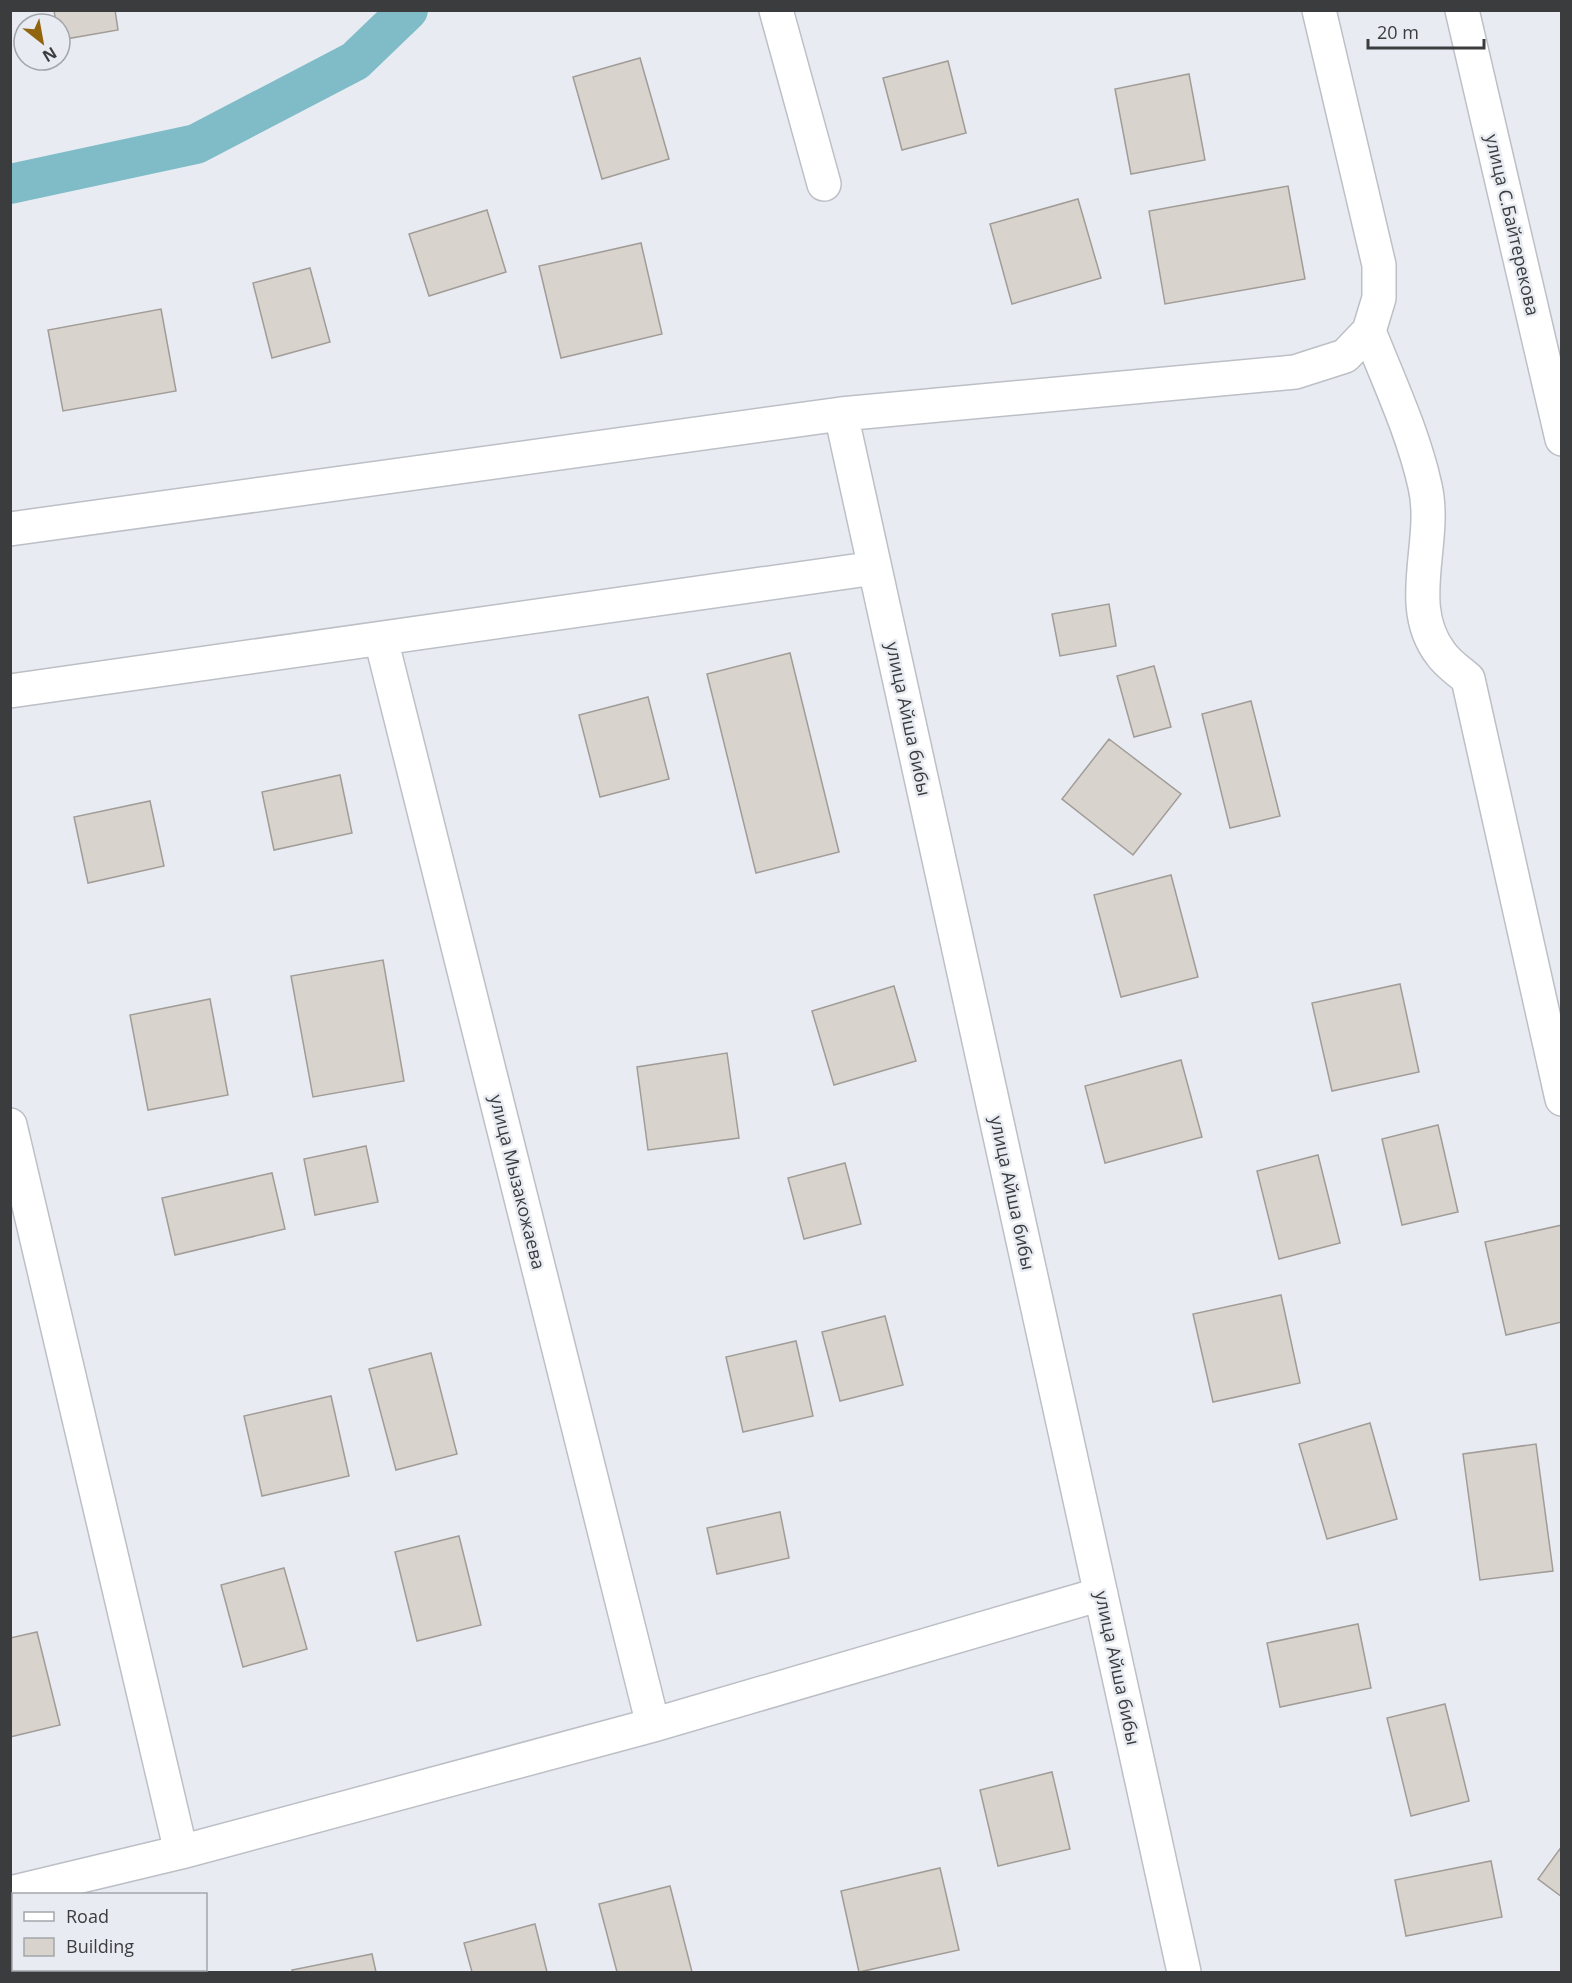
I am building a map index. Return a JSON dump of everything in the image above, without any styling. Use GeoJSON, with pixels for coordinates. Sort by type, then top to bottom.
{"type":"FeatureCollection","features":[{"type":"Feature","properties":{"kind":"street"},"geometry":{"type":"LineString","coordinates":[[776,10],[824,184]]}},
{"type":"Feature","properties":{"kind":"street"},"geometry":{"type":"LineString","coordinates":[[10,529],[841,414],[1295,372],[1345,356],[1369,332],[1379,298],[1379,265],[1319,10]]}},
{"type":"Feature","properties":{"kind":"street","name":"улица С.Байтерекова"},"geometry":{"type":"LineString","coordinates":[[1462,10],[1562,439]]}},
{"type":"Feature","properties":{"kind":"street"},"geometry":{"type":"LineString","coordinates":[[1369,332],[1406,422],[1425,487],[1429,514],[1427,551],[1421,591],[1428,632],[1441,655],[1468,679],[1562,1099]]}},
{"type":"Feature","properties":{"kind":"street","name":"улица Айша бибы"},"geometry":{"type":"LineString","coordinates":[[841,414],[1184,1972]]}},
{"type":"Feature","properties":{"kind":"street"},"geometry":{"type":"LineString","coordinates":[[10,691],[875,568]]}},
{"type":"Feature","properties":{"kind":"street","name":"улица Мызакожаева"},"geometry":{"type":"LineString","coordinates":[[381,639],[652,1725]]}},
{"type":"Feature","properties":{"kind":"street"},"geometry":{"type":"LineString","coordinates":[[10,1125],[181,1852]]}},
{"type":"Feature","properties":{"kind":"street"},"geometry":{"type":"LineString","coordinates":[[10,1893],[181,1852],[652,1725],[1101,1594]]}},
{"type":"Feature","properties":{"kind":"building"},"geometry":{"type":"Polygon","coordinates":[[[54,10],[115,10],[118,30],[72,38],[72,12],[54,12],[54,10]]]}},
{"type":"Feature","properties":{"kind":"building"},"geometry":{"type":"Polygon","coordinates":[[[640,58],[669,159],[602,179],[573,77],[640,58]]]}},
{"type":"Feature","properties":{"kind":"building"},"geometry":{"type":"Polygon","coordinates":[[[948,61],[966,133],[902,150],[883,78],[948,61]]]}},
{"type":"Feature","properties":{"kind":"building"},"geometry":{"type":"Polygon","coordinates":[[[1189,74],[1205,160],[1131,174],[1115,89],[1189,74]]]}},
{"type":"Feature","properties":{"kind":"building"},"geometry":{"type":"Polygon","coordinates":[[[1288,186],[1305,279],[1165,304],[1149,211],[1288,186]]]}},
{"type":"Feature","properties":{"kind":"building"},"geometry":{"type":"Polygon","coordinates":[[[1078,199],[1101,278],[1012,304],[990,224],[1078,199]]]}},
{"type":"Feature","properties":{"kind":"building"},"geometry":{"type":"Polygon","coordinates":[[[487,210],[506,272],[429,296],[409,234],[487,210]]]}},
{"type":"Feature","properties":{"kind":"building"},"geometry":{"type":"Polygon","coordinates":[[[641,243],[662,334],[561,358],[539,266],[641,243]]]}},
{"type":"Feature","properties":{"kind":"building"},"geometry":{"type":"Polygon","coordinates":[[[310,268],[330,342],[272,358],[253,283],[310,268]]]}},
{"type":"Feature","properties":{"kind":"building"},"geometry":{"type":"Polygon","coordinates":[[[161,309],[176,391],[63,411],[48,330],[161,309]]]}},
{"type":"Feature","properties":{"kind":"building"},"geometry":{"type":"Polygon","coordinates":[[[1109,604],[1116,646],[1060,656],[1052,614],[1109,604]]]}},
{"type":"Feature","properties":{"kind":"building"},"geometry":{"type":"Polygon","coordinates":[[[790,653],[839,852],[756,873],[707,674],[790,653]]]}},
{"type":"Feature","properties":{"kind":"building"},"geometry":{"type":"Polygon","coordinates":[[[1154,666],[1171,727],[1134,737],[1117,676],[1154,666]]]}},
{"type":"Feature","properties":{"kind":"building"},"geometry":{"type":"Polygon","coordinates":[[[648,697],[669,779],[600,797],[579,715],[648,697]]]}},
{"type":"Feature","properties":{"kind":"building"},"geometry":{"type":"Polygon","coordinates":[[[1251,701],[1280,816],[1230,828],[1202,714],[1251,701]]]}},
{"type":"Feature","properties":{"kind":"building"},"geometry":{"type":"Polygon","coordinates":[[[1109,739],[1181,794],[1133,855],[1062,799],[1109,739]]]}},
{"type":"Feature","properties":{"kind":"building"},"geometry":{"type":"Polygon","coordinates":[[[340,775],[352,833],[274,850],[262,792],[340,775]]]}},
{"type":"Feature","properties":{"kind":"building"},"geometry":{"type":"Polygon","coordinates":[[[150,801],[164,866],[88,883],[74,817],[150,801]]]}},
{"type":"Feature","properties":{"kind":"building"},"geometry":{"type":"Polygon","coordinates":[[[1171,875],[1198,977],[1121,997],[1094,895],[1171,875]]]}},
{"type":"Feature","properties":{"kind":"building"},"geometry":{"type":"Polygon","coordinates":[[[383,960],[404,1081],[313,1097],[291,976],[383,960]]]}},
{"type":"Feature","properties":{"kind":"building"},"geometry":{"type":"Polygon","coordinates":[[[1400,984],[1419,1072],[1332,1091],[1312,1003],[1400,984]]]}},
{"type":"Feature","properties":{"kind":"building"},"geometry":{"type":"Polygon","coordinates":[[[894,986],[916,1061],[834,1085],[812,1011],[894,986]]]}},
{"type":"Feature","properties":{"kind":"building"},"geometry":{"type":"Polygon","coordinates":[[[210,999],[228,1095],[148,1110],[130,1015],[210,999]]]}},
{"type":"Feature","properties":{"kind":"building"},"geometry":{"type":"Polygon","coordinates":[[[727,1053],[739,1138],[648,1150],[637,1067],[727,1053]]]}},
{"type":"Feature","properties":{"kind":"building"},"geometry":{"type":"Polygon","coordinates":[[[1181,1060],[1202,1137],[1105,1163],[1085,1086],[1181,1060]]]}},
{"type":"Feature","properties":{"kind":"building"},"geometry":{"type":"Polygon","coordinates":[[[1438,1125],[1458,1212],[1402,1225],[1382,1139],[1438,1125]]]}},
{"type":"Feature","properties":{"kind":"building"},"geometry":{"type":"Polygon","coordinates":[[[366,1146],[378,1202],[315,1215],[304,1159],[366,1146]]]}},
{"type":"Feature","properties":{"kind":"building"},"geometry":{"type":"Polygon","coordinates":[[[1318,1155],[1340,1243],[1279,1259],[1257,1171],[1318,1155]]]}},
{"type":"Feature","properties":{"kind":"building"},"geometry":{"type":"Polygon","coordinates":[[[845,1163],[861,1224],[804,1239],[788,1178],[845,1163]]]}},
{"type":"Feature","properties":{"kind":"building"},"geometry":{"type":"Polygon","coordinates":[[[272,1173],[285,1229],[175,1255],[162,1198],[272,1173]]]}},
{"type":"Feature","properties":{"kind":"building"},"geometry":{"type":"Polygon","coordinates":[[[1562,1225],[1562,1322],[1506,1335],[1485,1242],[1562,1225]]]}},
{"type":"Feature","properties":{"kind":"building"},"geometry":{"type":"Polygon","coordinates":[[[1281,1295],[1300,1383],[1213,1402],[1193,1314],[1281,1295]]]}},
{"type":"Feature","properties":{"kind":"building"},"geometry":{"type":"Polygon","coordinates":[[[885,1316],[903,1385],[840,1401],[822,1332],[885,1316]]]}},
{"type":"Feature","properties":{"kind":"building"},"geometry":{"type":"Polygon","coordinates":[[[796,1341],[813,1416],[743,1432],[726,1357],[796,1341]]]}},
{"type":"Feature","properties":{"kind":"building"},"geometry":{"type":"Polygon","coordinates":[[[431,1353],[457,1454],[396,1470],[369,1369],[431,1353]]]}},
{"type":"Feature","properties":{"kind":"building"},"geometry":{"type":"Polygon","coordinates":[[[331,1396],[349,1476],[262,1496],[244,1416],[331,1396]]]}},
{"type":"Feature","properties":{"kind":"building"},"geometry":{"type":"Polygon","coordinates":[[[1370,1423],[1397,1519],[1327,1539],[1299,1444],[1370,1423]]]}},
{"type":"Feature","properties":{"kind":"building"},"geometry":{"type":"Polygon","coordinates":[[[1536,1444],[1553,1571],[1480,1580],[1463,1454],[1536,1444]]]}},
{"type":"Feature","properties":{"kind":"building"},"geometry":{"type":"Polygon","coordinates":[[[780,1512],[789,1558],[717,1574],[707,1528],[780,1512]]]}},
{"type":"Feature","properties":{"kind":"building"},"geometry":{"type":"Polygon","coordinates":[[[459,1536],[481,1625],[417,1641],[395,1552],[459,1536]]]}},
{"type":"Feature","properties":{"kind":"building"},"geometry":{"type":"Polygon","coordinates":[[[284,1568],[307,1649],[243,1667],[221,1585],[284,1568]]]}},
{"type":"Feature","properties":{"kind":"building"},"geometry":{"type":"Polygon","coordinates":[[[1358,1624],[1371,1688],[1280,1707],[1267,1643],[1358,1624]]]}},
{"type":"Feature","properties":{"kind":"building"},"geometry":{"type":"Polygon","coordinates":[[[37,1632],[60,1725],[10,1737],[10,1638],[37,1632]]]}},
{"type":"Feature","properties":{"kind":"building"},"geometry":{"type":"Polygon","coordinates":[[[1445,1704],[1469,1801],[1411,1816],[1387,1718],[1445,1704]]]}},
{"type":"Feature","properties":{"kind":"building"},"geometry":{"type":"Polygon","coordinates":[[[1052,1772],[1070,1849],[998,1866],[980,1790],[1052,1772]]]}},
{"type":"Feature","properties":{"kind":"building"},"geometry":{"type":"Polygon","coordinates":[[[1562,1846],[1562,1897],[1538,1879],[1562,1846]]]}},
{"type":"Feature","properties":{"kind":"building"},"geometry":{"type":"Polygon","coordinates":[[[1491,1861],[1502,1917],[1406,1936],[1395,1880],[1491,1861]]]}},
{"type":"Feature","properties":{"kind":"building"},"geometry":{"type":"Polygon","coordinates":[[[940,1868],[959,1950],[859,1972],[841,1891],[940,1868]]]}},
{"type":"Feature","properties":{"kind":"building"},"geometry":{"type":"Polygon","coordinates":[[[670,1886],[692,1972],[617,1972],[599,1904],[670,1886]]]}},
{"type":"Feature","properties":{"kind":"building"},"geometry":{"type":"Polygon","coordinates":[[[535,1924],[547,1972],[472,1972],[464,1943],[535,1924]]]}},
{"type":"Feature","properties":{"kind":"building"},"geometry":{"type":"Polygon","coordinates":[[[372,1954],[376,1972],[293,1972],[292,1970],[372,1954]]]}},
{"type":"Feature","properties":{"kind":"waterway"},"geometry":{"type":"LineString","coordinates":[[10,184],[196,144],[355,61],[408,10]]}}]}
